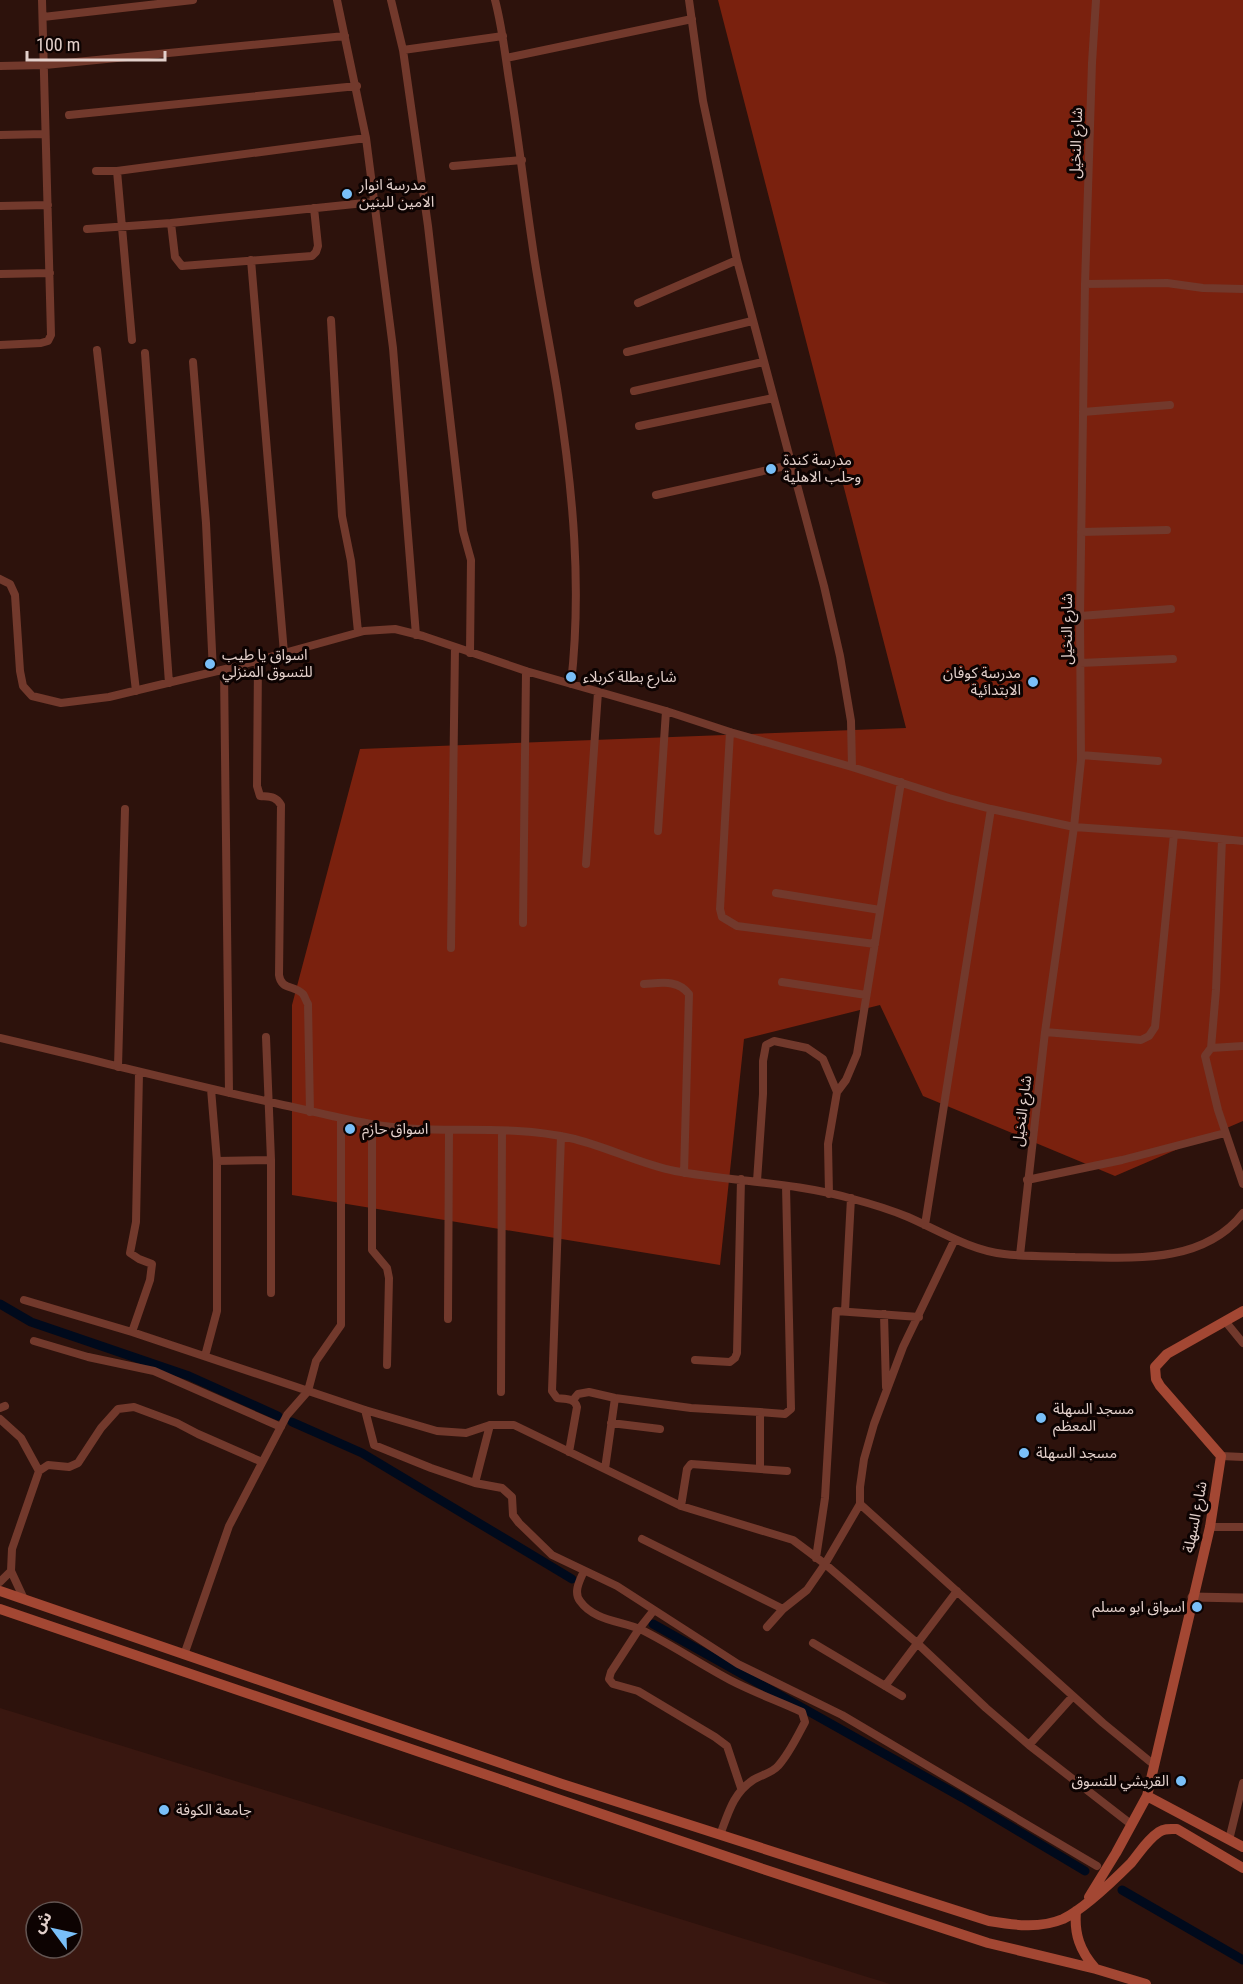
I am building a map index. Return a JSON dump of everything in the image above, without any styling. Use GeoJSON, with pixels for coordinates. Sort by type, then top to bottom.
{"type":"FeatureCollection","features":[{"type":"Feature","properties":{"kind":"main road"},"geometry":{"type":"LineString","coordinates":[[1221,1456],[1160,1386],[1155,1373],[1158,1362],[1167,1354],[1243,1311]]}},
{"type":"Feature","properties":{"kind":"main road","name":"شارع السهلة"},"geometry":{"type":"LineString","coordinates":[[1081,1907],[1132,1826],[1147,1796],[1210,1527],[1221,1456]]}},
{"type":"Feature","properties":{"kind":"main road"},"geometry":{"type":"LineString","coordinates":[[0,1591],[562,1784],[989,1921],[1035,1925],[1061,1919],[1081,1907],[1113,1881],[1150,1840],[1167,1828],[1177,1829],[1243,1868]]}},
{"type":"Feature","properties":{"kind":"main road"},"geometry":{"type":"LineString","coordinates":[[0,1609],[774,1873],[988,1943],[1096,1969],[1146,1984]]}},
{"type":"Feature","properties":{"kind":"main road"},"geometry":{"type":"LineString","coordinates":[[1147,1796],[1243,1847]]}},
{"type":"Feature","properties":{"kind":"main road"},"geometry":{"type":"LineString","coordinates":[[1081,1907],[1075,1923],[1081,1948],[1096,1969]]}},
{"type":"Feature","properties":{"kind":"street"},"geometry":{"type":"LineString","coordinates":[[0,345],[41,343],[48,341],[51,335],[42,0]]}},
{"type":"Feature","properties":{"kind":"street"},"geometry":{"type":"LineString","coordinates":[[43,17],[193,0]]}},
{"type":"Feature","properties":{"kind":"street"},"geometry":{"type":"LineString","coordinates":[[337,0],[357,86],[366,138],[393,348],[416,635]]}},
{"type":"Feature","properties":{"kind":"street"},"geometry":{"type":"LineString","coordinates":[[391,0],[403,50],[428,226],[463,531],[471,560],[470,653]]}},
{"type":"Feature","properties":{"kind":"street"},"geometry":{"type":"LineString","coordinates":[[495,0],[522,160],[535,264],[558,395],[573,517],[576,610],[571,684]]}},
{"type":"Feature","properties":{"kind":"street"},"geometry":{"type":"LineString","coordinates":[[689,0],[703,101],[736,260],[824,586],[840,656],[851,721],[852,767]]}},
{"type":"Feature","properties":{"kind":"street","name":"شارع النخيل"},"geometry":{"type":"LineString","coordinates":[[1020,1255],[1045,1032],[1074,827],[1081,755],[1080,616],[1085,284],[1096,0]]}},
{"type":"Feature","properties":{"kind":"street"},"geometry":{"type":"LineString","coordinates":[[506,58],[692,19]]}},
{"type":"Feature","properties":{"kind":"street"},"geometry":{"type":"LineString","coordinates":[[0,66],[45,65],[345,36]]}},
{"type":"Feature","properties":{"kind":"street"},"geometry":{"type":"LineString","coordinates":[[403,50],[502,36]]}},
{"type":"Feature","properties":{"kind":"street"},"geometry":{"type":"LineString","coordinates":[[69,115],[357,86]]}},
{"type":"Feature","properties":{"kind":"street"},"geometry":{"type":"LineString","coordinates":[[0,135],[45,134]]}},
{"type":"Feature","properties":{"kind":"street"},"geometry":{"type":"LineString","coordinates":[[96,171],[117,171],[366,138]]}},
{"type":"Feature","properties":{"kind":"street"},"geometry":{"type":"LineString","coordinates":[[453,166],[522,160]]}},
{"type":"Feature","properties":{"kind":"street"},"geometry":{"type":"LineString","coordinates":[[117,171],[132,340]]}},
{"type":"Feature","properties":{"kind":"street"},"geometry":{"type":"LineString","coordinates":[[87,229],[171,223],[374,202]]}},
{"type":"Feature","properties":{"kind":"street"},"geometry":{"type":"LineString","coordinates":[[0,206],[48,205]]}},
{"type":"Feature","properties":{"kind":"street"},"geometry":{"type":"LineString","coordinates":[[171,223],[175,257],[182,266],[312,256],[318,246],[314,208]]}},
{"type":"Feature","properties":{"kind":"street"},"geometry":{"type":"LineString","coordinates":[[251,260],[284,653]]}},
{"type":"Feature","properties":{"kind":"street"},"geometry":{"type":"LineString","coordinates":[[639,303],[736,260]]}},
{"type":"Feature","properties":{"kind":"street"},"geometry":{"type":"LineString","coordinates":[[0,274],[50,273]]}},
{"type":"Feature","properties":{"kind":"street"},"geometry":{"type":"LineString","coordinates":[[1085,284],[1167,283],[1203,288],[1243,289]]}},
{"type":"Feature","properties":{"kind":"street"},"geometry":{"type":"LineString","coordinates":[[331,320],[342,516],[351,561],[358,632]]}},
{"type":"Feature","properties":{"kind":"street"},"geometry":{"type":"LineString","coordinates":[[627,352],[753,321]]}},
{"type":"Feature","properties":{"kind":"street"},"geometry":{"type":"LineString","coordinates":[[97,350],[136,691]]}},
{"type":"Feature","properties":{"kind":"street"},"geometry":{"type":"LineString","coordinates":[[145,353],[169,683]]}},
{"type":"Feature","properties":{"kind":"street"},"geometry":{"type":"LineString","coordinates":[[193,362],[206,523],[213,672]]}},
{"type":"Feature","properties":{"kind":"street"},"geometry":{"type":"LineString","coordinates":[[634,391],[763,362]]}},
{"type":"Feature","properties":{"kind":"street"},"geometry":{"type":"LineString","coordinates":[[639,426],[773,398]]}},
{"type":"Feature","properties":{"kind":"street"},"geometry":{"type":"LineString","coordinates":[[1083,412],[1170,405]]}},
{"type":"Feature","properties":{"kind":"street"},"geometry":{"type":"LineString","coordinates":[[656,495],[790,465]]}},
{"type":"Feature","properties":{"kind":"street"},"geometry":{"type":"LineString","coordinates":[[1081,532],[1167,530]]}},
{"type":"Feature","properties":{"kind":"street"},"geometry":{"type":"LineString","coordinates":[[0,579],[10,584],[15,595],[23,686],[32,696],[61,703],[109,697],[224,670],[358,632],[395,629],[423,636],[526,671],[991,809],[1074,827],[1243,841]]}},
{"type":"Feature","properties":{"kind":"street"},"geometry":{"type":"LineString","coordinates":[[1080,616],[1171,609]]}},
{"type":"Feature","properties":{"kind":"street"},"geometry":{"type":"LineString","coordinates":[[451,948],[455,647]]}},
{"type":"Feature","properties":{"kind":"street"},"geometry":{"type":"LineString","coordinates":[[1080,663],[1173,659]]}},
{"type":"Feature","properties":{"kind":"street"},"geometry":{"type":"LineString","coordinates":[[258,660],[257,786],[260,796],[278,799],[281,805],[279,975],[280,981],[303,994],[308,1004],[310,1112]]}},
{"type":"Feature","properties":{"kind":"street"},"geometry":{"type":"LineString","coordinates":[[224,670],[229,1093]]}},
{"type":"Feature","properties":{"kind":"street"},"geometry":{"type":"LineString","coordinates":[[523,923],[526,671]]}},
{"type":"Feature","properties":{"kind":"street"},"geometry":{"type":"LineString","coordinates":[[585,864],[598,692]]}},
{"type":"Feature","properties":{"kind":"street"},"geometry":{"type":"LineString","coordinates":[[658,831],[666,711]]}},
{"type":"Feature","properties":{"kind":"street"},"geometry":{"type":"LineString","coordinates":[[730,732],[720,909],[722,918],[737,926],[875,944]]}},
{"type":"Feature","properties":{"kind":"street"},"geometry":{"type":"LineString","coordinates":[[1081,755],[1158,761]]}},
{"type":"Feature","properties":{"kind":"street"},"geometry":{"type":"LineString","coordinates":[[829,1194],[828,1144],[837,1092],[846,1080],[857,1054],[902,782]]}},
{"type":"Feature","properties":{"kind":"street"},"geometry":{"type":"LineString","coordinates":[[118,1067],[125,808]]}},
{"type":"Feature","properties":{"kind":"street"},"geometry":{"type":"LineString","coordinates":[[925,1225],[991,809]]}},
{"type":"Feature","properties":{"kind":"street"},"geometry":{"type":"LineString","coordinates":[[1045,1032],[1141,1040],[1149,1036],[1155,1026],[1174,834]]}},
{"type":"Feature","properties":{"kind":"street"},"geometry":{"type":"LineString","coordinates":[[1222,839],[1216,990],[1211,1048],[1205,1056],[1218,1110],[1243,1184]]}},
{"type":"Feature","properties":{"kind":"street"},"geometry":{"type":"LineString","coordinates":[[776,893],[880,910]]}},
{"type":"Feature","properties":{"kind":"street"},"geometry":{"type":"LineString","coordinates":[[782,982],[866,995]]}},
{"type":"Feature","properties":{"kind":"street"},"geometry":{"type":"LineString","coordinates":[[644,984],[674,983],[689,994],[684,1173]]}},
{"type":"Feature","properties":{"kind":"street"},"geometry":{"type":"LineString","coordinates":[[266,1037],[271,1160],[272,1293]]}},
{"type":"Feature","properties":{"kind":"street"},"geometry":{"type":"LineString","coordinates":[[0,1038],[139,1073],[372,1125],[561,1136],[589,1143],[653,1166],[684,1173],[757,1181],[851,1198],[890,1210],[955,1239],[1001,1254],[1135,1258],[1163,1256],[1209,1241],[1236,1222],[1243,1213]]}},
{"type":"Feature","properties":{"kind":"street"},"geometry":{"type":"LineString","coordinates":[[757,1181],[763,1061],[766,1045],[774,1041],[807,1048],[823,1059],[837,1092]]}},
{"type":"Feature","properties":{"kind":"street"},"geometry":{"type":"LineString","coordinates":[[1211,1048],[1243,1046]]}},
{"type":"Feature","properties":{"kind":"street"},"geometry":{"type":"LineString","coordinates":[[132,1332],[150,1280],[152,1264],[130,1252],[136,1221],[139,1073]]}},
{"type":"Feature","properties":{"kind":"street"},"geometry":{"type":"LineString","coordinates":[[205,1356],[217,1311],[217,1161],[211,1089]]}},
{"type":"Feature","properties":{"kind":"street"},"geometry":{"type":"LineString","coordinates":[[184,1655],[228,1526],[287,1415],[308,1391],[316,1361],[341,1325],[341,1118]]}},
{"type":"Feature","properties":{"kind":"street"},"geometry":{"type":"LineString","coordinates":[[372,1125],[372,1250],[387,1268],[389,1278],[387,1365]]}},
{"type":"Feature","properties":{"kind":"street"},"geometry":{"type":"LineString","coordinates":[[448,1319],[449,1131]]}},
{"type":"Feature","properties":{"kind":"street"},"geometry":{"type":"LineString","coordinates":[[501,1392],[502,1131]]}},
{"type":"Feature","properties":{"kind":"street"},"geometry":{"type":"LineString","coordinates":[[1027,1180],[1122,1160],[1226,1132]]}},
{"type":"Feature","properties":{"kind":"street"},"geometry":{"type":"LineString","coordinates":[[561,1136],[552,1391],[557,1398],[573,1400],[578,1407],[569,1452]]}},
{"type":"Feature","properties":{"kind":"street"},"geometry":{"type":"LineString","coordinates":[[217,1161],[271,1160]]}},
{"type":"Feature","properties":{"kind":"street"},"geometry":{"type":"LineString","coordinates":[[694,1360],[729,1362],[735,1358],[737,1353],[741,1179]]}},
{"type":"Feature","properties":{"kind":"street"},"geometry":{"type":"LineString","coordinates":[[573,1400],[578,1394],[588,1392],[691,1408],[785,1414],[791,1410],[786,1186]]}},
{"type":"Feature","properties":{"kind":"street"},"geometry":{"type":"LineString","coordinates":[[845,1311],[851,1198]]}},
{"type":"Feature","properties":{"kind":"street"},"geometry":{"type":"LineString","coordinates":[[767,1627],[783,1609],[807,1590],[860,1504],[864,1459],[874,1424],[903,1347],[955,1239]]}},
{"type":"Feature","properties":{"kind":"street"},"geometry":{"type":"LineString","coordinates":[[24,1300],[132,1332],[365,1410],[437,1431],[466,1433],[490,1425],[514,1425],[681,1506],[793,1540],[825,1564],[917,1643],[1029,1745],[1132,1826]]}},
{"type":"Feature","properties":{"kind":"street"},"geometry":{"type":"LineString","coordinates":[[816,1558],[825,1498],[836,1311],[919,1317]]}},
{"type":"Feature","properties":{"kind":"street"},"geometry":{"type":"LineString","coordinates":[[884,1314],[886,1393]]}},
{"type":"Feature","properties":{"kind":"street"},"geometry":{"type":"LineString","coordinates":[[1225,1321],[1243,1343]]}},
{"type":"Feature","properties":{"kind":"street"},"geometry":{"type":"LineString","coordinates":[[34,1341],[88,1357],[154,1371],[281,1427]]}},
{"type":"Feature","properties":{"kind":"street"},"geometry":{"type":"LineString","coordinates":[[605,1469],[615,1398]]}},
{"type":"Feature","properties":{"kind":"street"},"geometry":{"type":"LineString","coordinates":[[24,1599],[11,1571],[12,1549],[39,1471],[48,1465],[69,1467],[78,1463],[101,1428],[118,1409],[134,1407],[177,1423],[262,1462]]}},
{"type":"Feature","properties":{"kind":"street"},"geometry":{"type":"LineString","coordinates":[[365,1410],[374,1445],[405,1459],[476,1483],[502,1488],[512,1497],[513,1515],[552,1555],[617,1586],[738,1664],[842,1715],[1096,1866]]}},
{"type":"Feature","properties":{"kind":"street"},"geometry":{"type":"LineString","coordinates":[[760,1412],[760,1469]]}},
{"type":"Feature","properties":{"kind":"street"},"geometry":{"type":"LineString","coordinates":[[0,1419],[21,1438],[39,1471]]}},
{"type":"Feature","properties":{"kind":"street"},"geometry":{"type":"LineString","coordinates":[[611,1423],[660,1429]]}},
{"type":"Feature","properties":{"kind":"street"},"geometry":{"type":"LineString","coordinates":[[476,1483],[490,1425]]}},
{"type":"Feature","properties":{"kind":"street"},"geometry":{"type":"LineString","coordinates":[[1221,1456],[1243,1457]]}},
{"type":"Feature","properties":{"kind":"street"},"geometry":{"type":"LineString","coordinates":[[681,1506],[687,1469],[691,1464],[787,1471]]}},
{"type":"Feature","properties":{"kind":"street"},"geometry":{"type":"LineString","coordinates":[[860,1504],[1103,1724],[1153,1764]]}},
{"type":"Feature","properties":{"kind":"street"},"geometry":{"type":"LineString","coordinates":[[1210,1527],[1243,1527]]}},
{"type":"Feature","properties":{"kind":"street"},"geometry":{"type":"LineString","coordinates":[[642,1539],[783,1609]]}},
{"type":"Feature","properties":{"kind":"street"},"geometry":{"type":"LineString","coordinates":[[0,1582],[11,1571]]}},
{"type":"Feature","properties":{"kind":"street"},"geometry":{"type":"LineString","coordinates":[[584,1571],[577,1591],[579,1600],[587,1608],[606,1619],[639,1629],[730,1680],[802,1712],[805,1722],[783,1760],[775,1769],[762,1774],[741,1788],[733,1801],[720,1835]]}},
{"type":"Feature","properties":{"kind":"street"},"geometry":{"type":"LineString","coordinates":[[885,1686],[957,1591]]}},
{"type":"Feature","properties":{"kind":"street"},"geometry":{"type":"LineString","coordinates":[[1192,1597],[1243,1598]]}},
{"type":"Feature","properties":{"kind":"street"},"geometry":{"type":"LineString","coordinates":[[654,1610],[639,1629],[611,1672],[609,1679],[613,1684],[638,1691],[722,1741],[731,1754],[741,1788]]}},
{"type":"Feature","properties":{"kind":"street"},"geometry":{"type":"LineString","coordinates":[[813,1643],[902,1696]]}},
{"type":"Feature","properties":{"kind":"street"},"geometry":{"type":"LineString","coordinates":[[1029,1745],[1073,1696]]}},
{"type":"Feature","properties":{"kind":"street"},"geometry":{"type":"LineString","coordinates":[[1229,1840],[1243,1783]]}},
{"type":"Feature","properties":{"kind":"shaded area"},"geometry":{"type":"Polygon","coordinates":[[[718,0],[1243,0],[1243,1121],[1115,1176],[923,1096],[880,1005],[744,1039],[720,1265],[292,1195],[292,1005],[360,749],[906,728],[718,0]]]}},
{"type":"Feature","properties":{"kind":"shaded area","name":"جامعة الكوفة"},"geometry":{"type":"Polygon","coordinates":[[[0,1708],[890,1984],[0,1984],[0,1708]]]}},
{"type":"Feature","properties":{"kind":"waterway"},"geometry":{"type":"LineString","coordinates":[[0,1304],[31,1322],[189,1376],[278,1416]]}},
{"type":"Feature","properties":{"kind":"waterway"},"geometry":{"type":"LineString","coordinates":[[292,1422],[362,1453],[572,1579]]}},
{"type":"Feature","properties":{"kind":"waterway"},"geometry":{"type":"LineString","coordinates":[[653,1624],[963,1798],[1085,1871]]}},
{"type":"Feature","properties":{"kind":"waterway"},"geometry":{"type":"LineString","coordinates":[[1122,1890],[1243,1960]]}},
{"type":"Feature","properties":{"kind":"place","name":"مدرسة انوار الامين للبنين"},"geometry":{"type":"Point","coordinates":[347,194]}},
{"type":"Feature","properties":{"kind":"place","name":"مدرسة كندة وحلب الاهلية"},"geometry":{"type":"Point","coordinates":[771,469]}},
{"type":"Feature","properties":{"kind":"place","name":"اسواق يا طيب للتسوق المنزلي"},"geometry":{"type":"Point","coordinates":[210,664]}},
{"type":"Feature","properties":{"kind":"place","name":"شارع بطلة كربلاء"},"geometry":{"type":"Point","coordinates":[571,677]}},
{"type":"Feature","properties":{"kind":"place","name":"مدرسة كوفان الابتدائية"},"geometry":{"type":"Point","coordinates":[1033,682]}},
{"type":"Feature","properties":{"kind":"place","name":"اسواق حازم"},"geometry":{"type":"Point","coordinates":[350,1129]}},
{"type":"Feature","properties":{"kind":"place","name":"مسجد السهلة المعظم"},"geometry":{"type":"Point","coordinates":[1041,1418]}},
{"type":"Feature","properties":{"kind":"place","name":"مسجد السهلة"},"geometry":{"type":"Point","coordinates":[1024,1453]}},
{"type":"Feature","properties":{"kind":"place","name":"اسواق ابو مسلم"},"geometry":{"type":"Point","coordinates":[1197,1607]}},
{"type":"Feature","properties":{"kind":"place","name":"القريشي للتسوق"},"geometry":{"type":"Point","coordinates":[1181,1781]}},
{"type":"Feature","properties":{"kind":"place","name":"جامعة الكوفة"},"geometry":{"type":"Point","coordinates":[164,1810]}}]}
